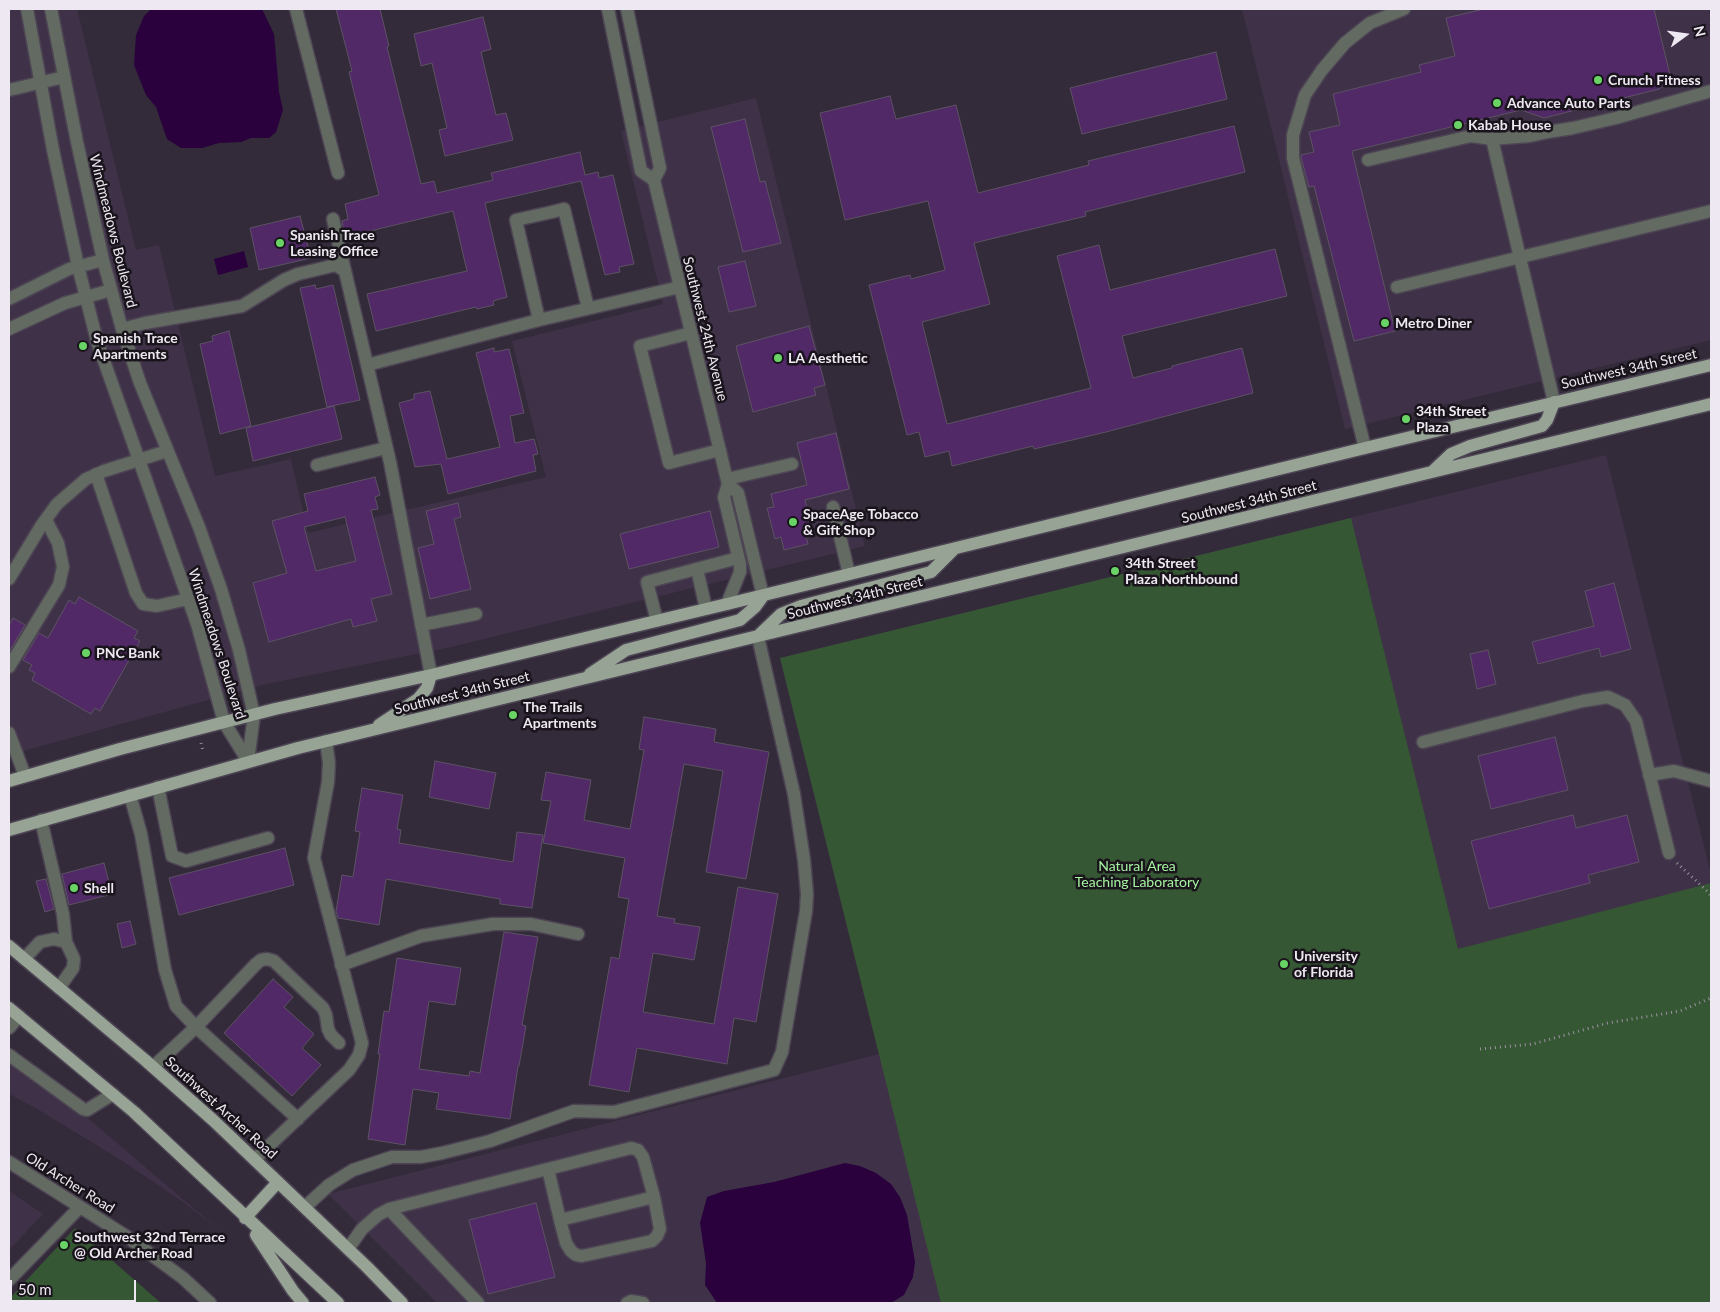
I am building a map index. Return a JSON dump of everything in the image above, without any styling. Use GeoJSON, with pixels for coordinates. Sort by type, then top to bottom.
{"type":"FeatureCollection","features":[{"type":"Feature","properties":{"kind":"main road","name":"Southwest 34th Street"},"geometry":{"type":"LineString","coordinates":[[9,780],[224,722],[763,596],[1711,365]]}},
{"type":"Feature","properties":{"kind":"main road"},"geometry":{"type":"LineString","coordinates":[[1431,472],[1457,451],[1542,426],[1547,420],[1554,402]]}},
{"type":"Feature","properties":{"kind":"main road","name":"Southwest 34th Street"},"geometry":{"type":"LineString","coordinates":[[9,830],[248,761],[326,741],[1711,404]]}},
{"type":"Feature","properties":{"kind":"main road"},"geometry":{"type":"LineString","coordinates":[[758,636],[781,614],[801,606],[930,572],[954,549]]}},
{"type":"Feature","properties":{"kind":"main road"},"geometry":{"type":"LineString","coordinates":[[582,679],[626,650],[740,620],[755,607],[763,596]]}},
{"type":"Feature","properties":{"kind":"main road"},"geometry":{"type":"LineString","coordinates":[[373,730],[418,699],[427,688],[431,675]]}},
{"type":"Feature","properties":{"kind":"main road","name":"Southwest Archer Road"},"geometry":{"type":"LineString","coordinates":[[9,946],[153,1067],[255,1159],[402,1303]]}},
{"type":"Feature","properties":{"kind":"main road"},"geometry":{"type":"LineString","coordinates":[[9,1008],[134,1112],[245,1218],[338,1303]]}},
{"type":"Feature","properties":{"kind":"main road"},"geometry":{"type":"LineString","coordinates":[[245,1218],[278,1182]]}},
{"type":"Feature","properties":{"kind":"main road"},"geometry":{"type":"LineString","coordinates":[[245,1218],[303,1303]]}},
{"type":"Feature","properties":{"kind":"street","name":"Windmeadows Boulevard"},"geometry":{"type":"LineString","coordinates":[[26,9],[78,266],[98,341],[197,624],[224,722],[248,761]]}},
{"type":"Feature","properties":{"kind":"street","name":"Windmeadows Boulevard"},"geometry":{"type":"LineString","coordinates":[[51,9],[77,142],[103,260],[132,364],[199,527],[221,589],[239,650],[254,715],[248,761]]}},
{"type":"Feature","properties":{"kind":"street"},"geometry":{"type":"LineString","coordinates":[[296,9],[338,173]]}},
{"type":"Feature","properties":{"kind":"street","name":"Southwest 24th Avenue"},"geometry":{"type":"LineString","coordinates":[[608,9],[641,171],[654,180]]}},
{"type":"Feature","properties":{"kind":"street","name":"Southwest 24th Avenue"},"geometry":{"type":"LineString","coordinates":[[627,9],[660,168],[654,180],[727,482],[724,497],[740,572],[727,604]]}},
{"type":"Feature","properties":{"kind":"street"},"geometry":{"type":"LineString","coordinates":[[1365,448],[1293,158],[1292,135],[1305,95],[1328,63],[1346,43],[1370,23],[1404,9]]}},
{"type":"Feature","properties":{"kind":"street"},"geometry":{"type":"LineString","coordinates":[[9,90],[64,77]]}},
{"type":"Feature","properties":{"kind":"street"},"geometry":{"type":"LineString","coordinates":[[1368,160],[1471,136],[1492,138],[1530,136],[1574,128],[1711,91]]}},
{"type":"Feature","properties":{"kind":"street"},"geometry":{"type":"LineString","coordinates":[[1492,138],[1554,402]]}},
{"type":"Feature","properties":{"kind":"street"},"geometry":{"type":"LineString","coordinates":[[539,320],[516,220],[564,209],[588,308]]}},
{"type":"Feature","properties":{"kind":"street"},"geometry":{"type":"LineString","coordinates":[[1397,287],[1711,211]]}},
{"type":"Feature","properties":{"kind":"street"},"geometry":{"type":"LineString","coordinates":[[333,219],[386,448],[431,675]]}},
{"type":"Feature","properties":{"kind":"street"},"geometry":{"type":"LineString","coordinates":[[9,299],[78,266],[103,260]]}},
{"type":"Feature","properties":{"kind":"street"},"geometry":{"type":"LineString","coordinates":[[122,329],[145,323],[242,306],[284,280],[298,274],[336,266],[344,271]]}},
{"type":"Feature","properties":{"kind":"street"},"geometry":{"type":"LineString","coordinates":[[366,365],[539,320],[680,287]]}},
{"type":"Feature","properties":{"kind":"street"},"geometry":{"type":"LineString","coordinates":[[9,329],[65,303],[111,290]]}},
{"type":"Feature","properties":{"kind":"street"},"geometry":{"type":"LineString","coordinates":[[691,334],[640,346],[669,463],[720,450]]}},
{"type":"Feature","properties":{"kind":"street"},"geometry":{"type":"LineString","coordinates":[[317,465],[386,448]]}},
{"type":"Feature","properties":{"kind":"street"},"geometry":{"type":"LineString","coordinates":[[9,579],[57,504],[86,479],[167,451]]}},
{"type":"Feature","properties":{"kind":"street"},"geometry":{"type":"LineString","coordinates":[[727,482],[792,464]]}},
{"type":"Feature","properties":{"kind":"street"},"geometry":{"type":"LineString","coordinates":[[96,474],[136,593],[143,604],[157,606],[188,599]]}},
{"type":"Feature","properties":{"kind":"street","name":"Southwest 24th Avenue"},"geometry":{"type":"LineString","coordinates":[[727,482],[738,493],[763,596]]}},
{"type":"Feature","properties":{"kind":"street"},"geometry":{"type":"LineString","coordinates":[[833,507],[849,574]]}},
{"type":"Feature","properties":{"kind":"street"},"geometry":{"type":"LineString","coordinates":[[9,667],[59,585],[63,567],[58,543],[46,520]]}},
{"type":"Feature","properties":{"kind":"street"},"geometry":{"type":"LineString","coordinates":[[656,621],[647,582],[738,558]]}},
{"type":"Feature","properties":{"kind":"street"},"geometry":{"type":"LineString","coordinates":[[697,569],[706,609]]}},
{"type":"Feature","properties":{"kind":"street"},"geometry":{"type":"LineString","coordinates":[[421,626],[476,614]]}},
{"type":"Feature","properties":{"kind":"street"},"geometry":{"type":"LineString","coordinates":[[305,1207],[329,1185],[353,1170],[392,1156],[421,1157],[442,1153],[490,1141],[574,1111],[614,1112],[774,1070],[782,1052],[806,910],[807,894],[794,794],[758,636]]}},
{"type":"Feature","properties":{"kind":"street"},"geometry":{"type":"LineString","coordinates":[[1423,742],[1583,701],[1608,697],[1625,705],[1636,721],[1669,853]]}},
{"type":"Feature","properties":{"kind":"street"},"geometry":{"type":"LineString","coordinates":[[9,733],[25,776]]}},
{"type":"Feature","properties":{"kind":"street"},"geometry":{"type":"LineString","coordinates":[[255,1159],[349,1070],[359,1055],[362,1043],[314,858],[328,782],[329,762],[326,741]]}},
{"type":"Feature","properties":{"kind":"street"},"geometry":{"type":"LineString","coordinates":[[1649,775],[1674,771],[1711,781]]}},
{"type":"Feature","properties":{"kind":"street"},"geometry":{"type":"LineString","coordinates":[[158,787],[172,856],[186,862],[268,838]]}},
{"type":"Feature","properties":{"kind":"street"},"geometry":{"type":"LineString","coordinates":[[130,795],[141,834],[165,970],[176,1006],[196,1027],[298,1119]]}},
{"type":"Feature","properties":{"kind":"street"},"geometry":{"type":"LineString","coordinates":[[41,820],[63,914],[66,942],[74,960],[72,968],[58,988]]}},
{"type":"Feature","properties":{"kind":"street"},"geometry":{"type":"LineString","coordinates":[[341,965],[421,936],[493,924],[531,924],[578,934]]}},
{"type":"Feature","properties":{"kind":"street"},"geometry":{"type":"LineString","coordinates":[[24,959],[40,942],[54,939],[66,942]]}},
{"type":"Feature","properties":{"kind":"street"},"geometry":{"type":"LineString","coordinates":[[153,1067],[196,1027],[256,964],[267,958],[274,961],[323,1008],[328,1029],[339,1043]]}},
{"type":"Feature","properties":{"kind":"street"},"geometry":{"type":"LineString","coordinates":[[9,1028],[19,1016]]}},
{"type":"Feature","properties":{"kind":"street"},"geometry":{"type":"LineString","coordinates":[[9,1056],[83,1109],[87,1110],[113,1094]]}},
{"type":"Feature","properties":{"kind":"street"},"geometry":{"type":"LineString","coordinates":[[348,1249],[362,1229],[390,1209],[548,1169],[631,1148],[638,1150],[643,1157],[654,1197],[660,1229],[658,1236],[652,1241],[582,1256],[576,1255],[566,1243],[548,1169]]}},
{"type":"Feature","properties":{"kind":"street","name":"Old Archer Road"},"geometry":{"type":"LineString","coordinates":[[9,1162],[126,1236],[183,1278],[210,1303]]}},
{"type":"Feature","properties":{"kind":"street"},"geometry":{"type":"LineString","coordinates":[[560,1220],[654,1197]]}},
{"type":"Feature","properties":{"kind":"street"},"geometry":{"type":"LineString","coordinates":[[9,1280],[79,1208]]}},
{"type":"Feature","properties":{"kind":"street"},"geometry":{"type":"LineString","coordinates":[[390,1209],[478,1303]]}},
{"type":"Feature","properties":{"kind":"street"},"geometry":{"type":"LineString","coordinates":[[627,1303],[631,1301],[642,1303]]}},
{"type":"Feature","properties":{"kind":"path"},"geometry":{"type":"LineString","coordinates":[[201,743],[203,751]]}},
{"type":"Feature","properties":{"kind":"path"},"geometry":{"type":"LineString","coordinates":[[1669,853],[1682,870],[1711,896]]}},
{"type":"Feature","properties":{"kind":"path"},"geometry":{"type":"LineString","coordinates":[[1480,1049],[1533,1044],[1608,1023],[1680,1011],[1711,998]]}},
{"type":"Feature","properties":{"kind":"shaded area"},"geometry":{"type":"Polygon","coordinates":[[[9,9],[77,9],[136,250],[159,245],[215,476],[291,459],[308,533],[546,477],[512,341],[663,304],[621,131],[756,98],[865,546],[451,647],[266,684],[9,755],[9,9]]]}},
{"type":"Feature","properties":{"kind":"shaded area"},"geometry":{"type":"Polygon","coordinates":[[[151,9],[262,9],[274,34],[279,92],[283,110],[276,132],[269,138],[251,138],[241,142],[219,143],[202,148],[181,148],[167,139],[156,107],[146,95],[134,65],[136,35],[144,16],[151,9]]]}},
{"type":"Feature","properties":{"kind":"shaded area"},"geometry":{"type":"Polygon","coordinates":[[[1242,9],[1709,9],[1711,17],[1711,340],[1345,429],[1242,9]]]}},
{"type":"Feature","properties":{"kind":"shaded area"},"geometry":{"type":"Polygon","coordinates":[[[244,251],[248,267],[218,275],[214,259],[244,251]]]}},
{"type":"Feature","properties":{"kind":"shaded area","name":"Natural Area Teaching Laboratory"},"geometry":{"type":"Polygon","coordinates":[[[1606,455],[1711,874],[1711,1303],[437,1303],[328,1194],[879,1054],[780,658],[1606,455]]]}},
{"type":"Feature","properties":{"kind":"shaded area"},"geometry":{"type":"Polygon","coordinates":[[[9,1051],[225,1235],[183,1202],[124,1162],[34,1107],[9,1094],[9,1051]]]}},
{"type":"Feature","properties":{"kind":"shaded area"},"geometry":{"type":"Polygon","coordinates":[[[845,1163],[860,1166],[876,1173],[891,1184],[900,1197],[907,1215],[915,1262],[913,1277],[904,1295],[891,1303],[717,1303],[705,1285],[706,1263],[700,1223],[707,1197],[724,1191],[774,1182],[845,1163]]]}},
{"type":"Feature","properties":{"kind":"shaded area"},"geometry":{"type":"Polygon","coordinates":[[[9,1191],[43,1214],[9,1250],[9,1191]]]}},
{"type":"Feature","properties":{"kind":"green space","name":"Natural Area Teaching Laboratory"},"geometry":{"type":"Polygon","coordinates":[[[1351,518],[1458,949],[1711,883],[1711,1303],[941,1303],[780,658],[1351,518]]]}},
{"type":"Feature","properties":{"kind":"green space"},"geometry":{"type":"Polygon","coordinates":[[[75,1228],[161,1303],[9,1303],[9,1299],[75,1228]]]}},
{"type":"Feature","properties":{"kind":"building"},"geometry":{"type":"Polygon","coordinates":[[[336,9],[380,9],[389,46],[387,47],[421,184],[434,181],[437,193],[493,180],[491,173],[580,152],[585,175],[598,172],[599,178],[613,175],[634,264],[619,267],[620,272],[605,275],[581,181],[485,203],[507,297],[493,301],[494,305],[477,309],[476,307],[376,331],[367,294],[467,271],[453,211],[345,237],[342,221],[348,219],[345,204],[379,195],[349,72],[352,71],[336,9]]]}},
{"type":"Feature","properties":{"kind":"building"},"geometry":{"type":"Polygon","coordinates":[[[1484,9],[1654,9],[1671,79],[1659,89],[1544,118],[1521,110],[1352,151],[1395,331],[1354,341],[1314,186],[1309,187],[1301,157],[1301,155],[1314,152],[1309,132],[1340,125],[1333,94],[1421,72],[1419,65],[1455,56],[1446,18],[1484,9]]]}},
{"type":"Feature","properties":{"kind":"building"},"geometry":{"type":"Polygon","coordinates":[[[483,17],[491,49],[481,52],[496,115],[506,113],[513,140],[445,156],[439,130],[447,128],[432,63],[421,66],[414,34],[483,17]]]}},
{"type":"Feature","properties":{"kind":"building"},"geometry":{"type":"Polygon","coordinates":[[[1216,52],[1227,99],[1082,134],[1070,88],[1216,52]]]}},
{"type":"Feature","properties":{"kind":"building"},"geometry":{"type":"Polygon","coordinates":[[[890,96],[896,119],[956,105],[978,193],[1089,165],[1088,161],[1234,126],[1245,172],[1085,212],[1086,216],[974,243],[990,304],[922,322],[947,424],[1091,388],[1057,256],[1099,245],[1110,290],[1275,249],[1287,296],[1122,336],[1133,378],[1242,348],[1253,393],[1106,432],[1034,449],[1033,446],[952,466],[949,451],[925,457],[919,432],[907,435],[869,285],[910,275],[911,279],[945,270],[928,201],[845,220],[820,113],[890,96]]]}},
{"type":"Feature","properties":{"kind":"building"},"geometry":{"type":"Polygon","coordinates":[[[745,119],[760,182],[765,181],[781,243],[743,252],[711,127],[745,119]]]}},
{"type":"Feature","properties":{"kind":"building","name":"Spanish Trace Leasing Office"},"geometry":{"type":"Polygon","coordinates":[[[300,216],[311,258],[259,270],[250,228],[300,216]]]}},
{"type":"Feature","properties":{"kind":"building"},"geometry":{"type":"Polygon","coordinates":[[[745,261],[756,306],[729,312],[718,267],[745,261]]]}},
{"type":"Feature","properties":{"kind":"building"},"geometry":{"type":"Polygon","coordinates":[[[315,285],[316,289],[333,285],[360,400],[327,407],[300,288],[315,285]]]}},
{"type":"Feature","properties":{"kind":"building"},"geometry":{"type":"Polygon","coordinates":[[[809,326],[825,385],[814,388],[816,395],[753,412],[736,346],[809,326]]]}},
{"type":"Feature","properties":{"kind":"building"},"geometry":{"type":"Polygon","coordinates":[[[229,331],[251,426],[220,434],[200,344],[213,341],[212,336],[229,331]]]}},
{"type":"Feature","properties":{"kind":"building"},"geometry":{"type":"Polygon","coordinates":[[[494,348],[494,352],[509,349],[524,413],[510,416],[515,443],[534,439],[538,454],[533,455],[536,471],[448,494],[441,464],[415,467],[399,403],[414,399],[414,394],[430,391],[447,459],[500,447],[476,353],[494,348]]]}},
{"type":"Feature","properties":{"kind":"building"},"geometry":{"type":"Polygon","coordinates":[[[334,406],[342,439],[253,461],[246,428],[334,406]]]}},
{"type":"Feature","properties":{"kind":"building"},"geometry":{"type":"Polygon","coordinates":[[[836,433],[849,489],[805,500],[812,530],[805,532],[808,544],[784,550],[781,537],[775,539],[767,508],[774,507],[771,494],[807,485],[797,443],[836,433]]]}},
{"type":"Feature","properties":{"kind":"building"},"geometry":{"type":"Polygon","coordinates":[[[375,477],[380,495],[375,497],[378,509],[371,510],[392,594],[371,599],[377,621],[353,627],[351,619],[269,642],[253,583],[287,573],[272,521],[308,511],[304,494],[375,477]],[[345,517],[304,527],[316,571],[356,561],[345,517]]]}},
{"type":"Feature","properties":{"kind":"building"},"geometry":{"type":"Polygon","coordinates":[[[458,503],[461,517],[454,519],[471,589],[430,599],[418,548],[434,544],[426,511],[458,503]]]}},
{"type":"Feature","properties":{"kind":"building"},"geometry":{"type":"Polygon","coordinates":[[[710,511],[719,547],[629,569],[620,534],[710,511]]]}},
{"type":"Feature","properties":{"kind":"building"},"geometry":{"type":"Polygon","coordinates":[[[1614,583],[1631,649],[1601,657],[1599,648],[1538,664],[1532,642],[1594,626],[1585,591],[1614,583]]]}},
{"type":"Feature","properties":{"kind":"building","name":"PNC Bank"},"geometry":{"type":"Polygon","coordinates":[[[79,597],[138,631],[134,638],[140,641],[100,711],[95,708],[91,714],[32,680],[35,673],[29,670],[32,665],[23,660],[39,633],[48,638],[69,600],[75,604],[79,597]]]}},
{"type":"Feature","properties":{"kind":"building"},"geometry":{"type":"Polygon","coordinates":[[[13,618],[25,625],[9,652],[9,626],[13,618]]]}},
{"type":"Feature","properties":{"kind":"building"},"geometry":{"type":"Polygon","coordinates":[[[1488,650],[1496,684],[1477,689],[1470,654],[1488,650]]]}},
{"type":"Feature","properties":{"kind":"building"},"geometry":{"type":"Polygon","coordinates":[[[644,717],[716,729],[714,742],[769,752],[746,879],[706,872],[723,771],[684,764],[657,916],[675,919],[674,923],[700,927],[694,960],[653,953],[643,1012],[714,1024],[738,887],[778,894],[756,1022],[734,1018],[727,1064],[637,1048],[629,1092],[589,1085],[611,957],[619,959],[629,899],[618,897],[625,858],[543,843],[551,801],[541,800],[546,772],[591,780],[584,820],[630,829],[644,750],[639,749],[644,717]]]}},
{"type":"Feature","properties":{"kind":"building"},"geometry":{"type":"Polygon","coordinates":[[[1555,737],[1568,790],[1491,809],[1478,756],[1555,737]]]}},
{"type":"Feature","properties":{"kind":"building"},"geometry":{"type":"Polygon","coordinates":[[[435,761],[496,773],[489,809],[429,797],[435,761]]]}},
{"type":"Feature","properties":{"kind":"building"},"geometry":{"type":"Polygon","coordinates":[[[362,788],[403,795],[397,829],[401,830],[399,843],[513,862],[517,832],[543,835],[532,908],[500,904],[500,899],[386,879],[379,925],[338,918],[336,911],[342,875],[353,877],[360,832],[355,831],[362,788]]]}},
{"type":"Feature","properties":{"kind":"building"},"geometry":{"type":"Polygon","coordinates":[[[1573,815],[1576,828],[1627,815],[1639,862],[1588,875],[1590,883],[1489,909],[1471,841],[1573,815]]]}},
{"type":"Feature","properties":{"kind":"building"},"geometry":{"type":"Polygon","coordinates":[[[285,848],[294,885],[179,915],[169,878],[285,848]]]}},
{"type":"Feature","properties":{"kind":"building","name":"Shell"},"geometry":{"type":"Polygon","coordinates":[[[104,863],[112,894],[69,905],[62,874],[104,863]]]}},
{"type":"Feature","properties":{"kind":"building"},"geometry":{"type":"Polygon","coordinates":[[[46,879],[54,909],[45,912],[36,881],[46,879]]]}},
{"type":"Feature","properties":{"kind":"building"},"geometry":{"type":"Polygon","coordinates":[[[130,921],[136,944],[122,948],[117,924],[130,921]]]}},
{"type":"Feature","properties":{"kind":"building"},"geometry":{"type":"Polygon","coordinates":[[[504,932],[538,937],[522,1025],[526,1026],[510,1119],[436,1109],[439,1093],[413,1089],[405,1145],[368,1139],[384,1011],[389,1012],[397,958],[461,968],[455,1005],[429,1001],[419,1069],[469,1076],[470,1071],[480,1073],[504,932]]]}},
{"type":"Feature","properties":{"kind":"building"},"geometry":{"type":"Polygon","coordinates":[[[273,979],[293,997],[284,1007],[314,1034],[302,1048],[321,1065],[292,1096],[224,1033],[273,979]]]}},
{"type":"Feature","properties":{"kind":"building"},"geometry":{"type":"Polygon","coordinates":[[[536,1203],[555,1277],[488,1294],[469,1220],[536,1203]]]}},
{"type":"Feature","properties":{"kind":"place","name":"Crunch Fitness"},"geometry":{"type":"Point","coordinates":[1598,80]}},
{"type":"Feature","properties":{"kind":"place","name":"Advance Auto Parts"},"geometry":{"type":"Point","coordinates":[1497,103]}},
{"type":"Feature","properties":{"kind":"place","name":"Kabab House"},"geometry":{"type":"Point","coordinates":[1458,125]}},
{"type":"Feature","properties":{"kind":"place","name":"Spanish Trace Leasing Office"},"geometry":{"type":"Point","coordinates":[280,243]}},
{"type":"Feature","properties":{"kind":"place","name":"Metro Diner"},"geometry":{"type":"Point","coordinates":[1385,323]}},
{"type":"Feature","properties":{"kind":"place","name":"Spanish Trace Apartments"},"geometry":{"type":"Point","coordinates":[83,346]}},
{"type":"Feature","properties":{"kind":"place","name":"LA Aesthetic"},"geometry":{"type":"Point","coordinates":[778,358]}},
{"type":"Feature","properties":{"kind":"place","name":"34th Street Plaza"},"geometry":{"type":"Point","coordinates":[1406,419]}},
{"type":"Feature","properties":{"kind":"place","name":"SpaceAge Tobacco & Gift Shop"},"geometry":{"type":"Point","coordinates":[793,522]}},
{"type":"Feature","properties":{"kind":"place","name":"34th Street Plaza Northbound"},"geometry":{"type":"Point","coordinates":[1115,571]}},
{"type":"Feature","properties":{"kind":"place","name":"PNC Bank"},"geometry":{"type":"Point","coordinates":[86,653]}},
{"type":"Feature","properties":{"kind":"place","name":"The Trails Apartments"},"geometry":{"type":"Point","coordinates":[513,715]}},
{"type":"Feature","properties":{"kind":"place","name":"Shell"},"geometry":{"type":"Point","coordinates":[74,888]}},
{"type":"Feature","properties":{"kind":"place","name":"University of Florida"},"geometry":{"type":"Point","coordinates":[1284,964]}},
{"type":"Feature","properties":{"kind":"place","name":"Southwest 32nd Terrace @ Old Archer Road"},"geometry":{"type":"Point","coordinates":[64,1245]}}]}
